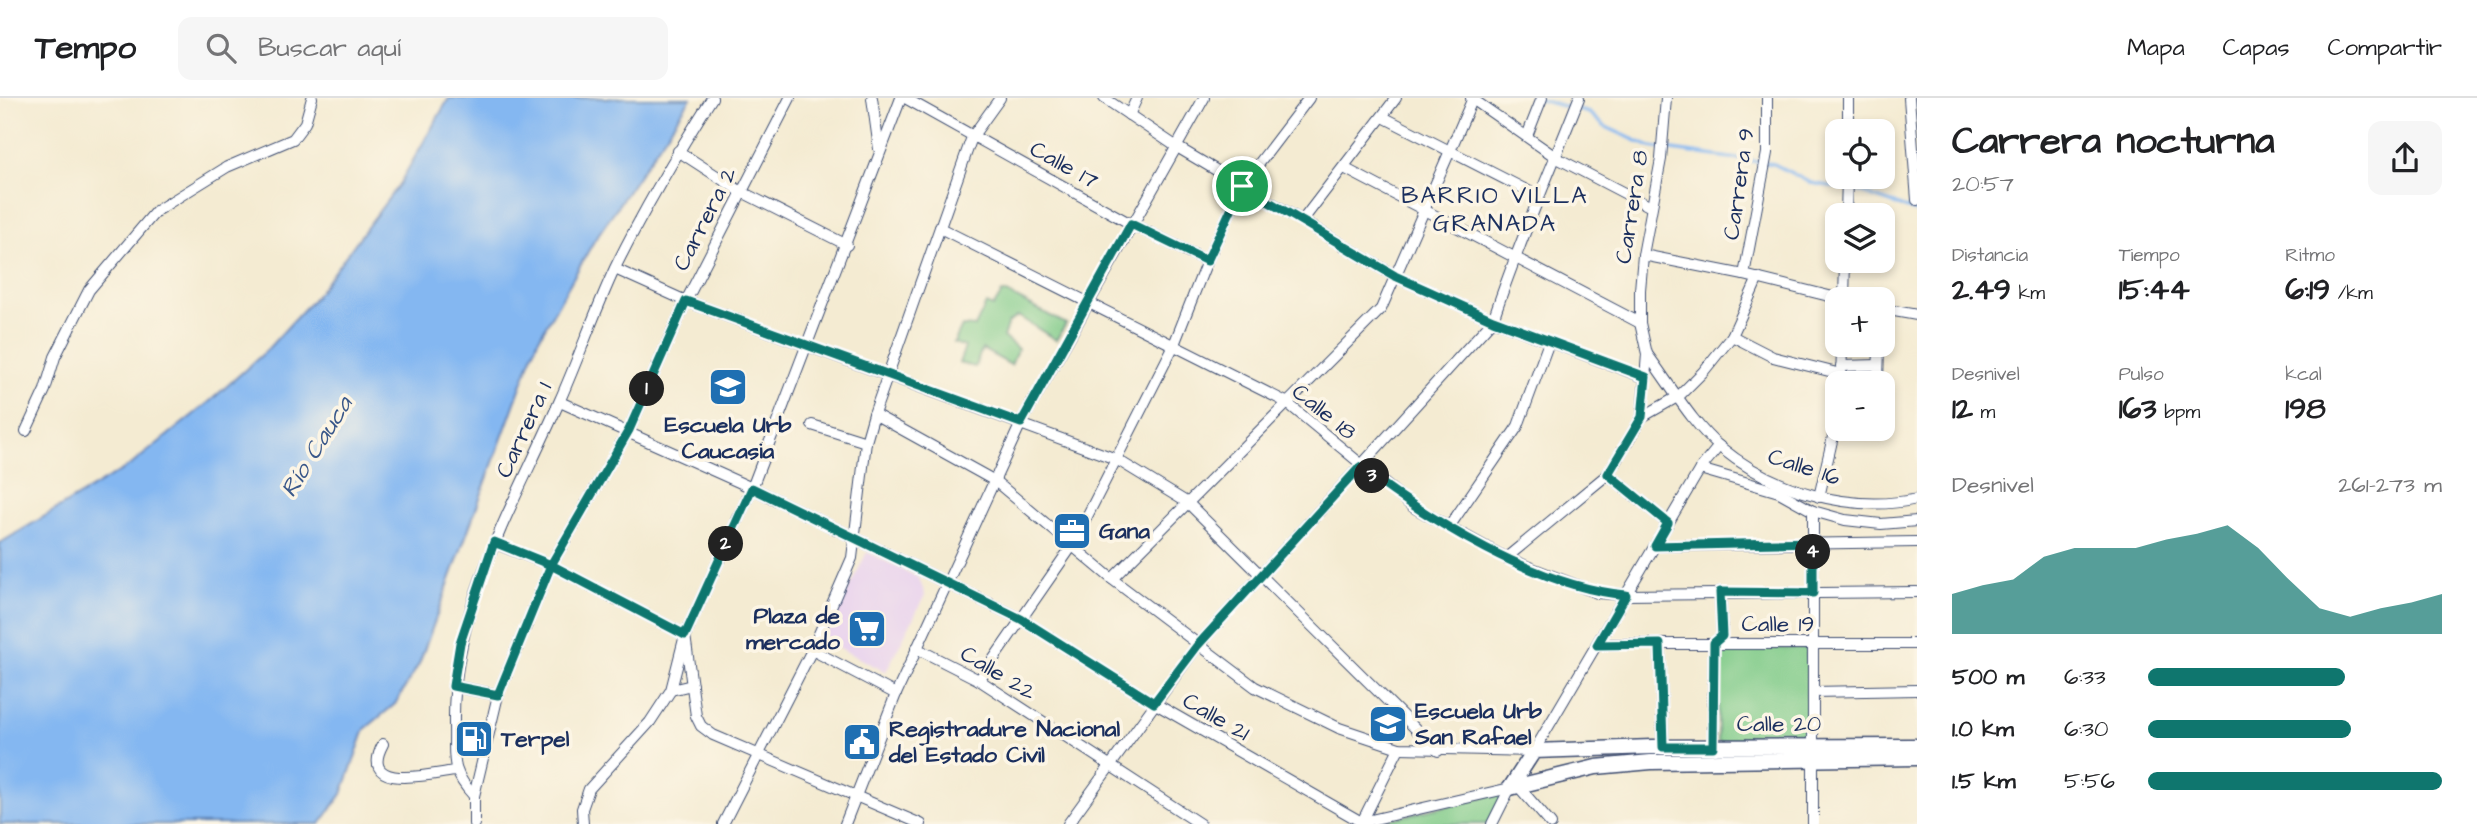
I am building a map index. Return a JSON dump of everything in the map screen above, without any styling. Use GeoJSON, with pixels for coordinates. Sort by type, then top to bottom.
{"type":"FeatureCollection","features":[{"type":"Feature","properties":{"kind":"street"},"geometry":{"type":"LineString","coordinates":[[26,431],[45,390],[55,357],[89,290],[156,211],[227,167],[293,139],[305,123],[312,98]]}},
{"type":"Feature","properties":{"kind":"street","name":"Carrera 1"},"geometry":{"type":"LineString","coordinates":[[454,771],[453,686],[460,643],[494,542],[559,402],[615,269],[678,150],[712,98]]}},
{"type":"Feature","properties":{"kind":"street","name":"Carrera 2"},"geometry":{"type":"LineString","coordinates":[[474,824],[474,796],[498,695],[551,565],[629,430],[686,301],[790,98]]}},
{"type":"Feature","properties":{"kind":"street"},"geometry":{"type":"LineString","coordinates":[[872,98],[879,149]]}},
{"type":"Feature","properties":{"kind":"street"},"geometry":{"type":"LineString","coordinates":[[583,824],[582,809],[589,789],[650,722],[671,690],[685,635],[752,488],[847,245],[879,149],[903,98]]}},
{"type":"Feature","properties":{"kind":"street","name":"Calle 17"},"geometry":{"type":"LineString","coordinates":[[903,98],[1131,224],[1207,261]]}},
{"type":"Feature","properties":{"kind":"street"},"geometry":{"type":"LineString","coordinates":[[723,824],[813,650],[852,558],[866,443],[874,414],[972,137],[1000,98]]}},
{"type":"Feature","properties":{"kind":"street"},"geometry":{"type":"LineString","coordinates":[[1104,98],[1177,147],[1395,276],[1493,320],[1646,377]]}},
{"type":"Feature","properties":{"kind":"street"},"geometry":{"type":"LineString","coordinates":[[1129,115],[1138,98]]}},
{"type":"Feature","properties":{"kind":"street"},"geometry":{"type":"LineString","coordinates":[[845,824],[854,795],[916,648],[1021,423],[1204,98]]}},
{"type":"Feature","properties":{"kind":"street"},"geometry":{"type":"LineString","coordinates":[[979,680],[1072,546],[1173,347],[1207,261],[1242,186],[1309,98]]}},
{"type":"Feature","properties":{"kind":"street"},"geometry":{"type":"LineString","coordinates":[[1302,221],[1396,98]]}},
{"type":"Feature","properties":{"kind":"street"},"geometry":{"type":"LineString","coordinates":[[1112,579],[1381,309],[1472,98],[1557,158],[1651,207]]}},
{"type":"Feature","properties":{"kind":"street","name":"Carrera 8"},"geometry":{"type":"LineString","coordinates":[[1647,354],[1640,323],[1643,255],[1661,159],[1666,98]]}},
{"type":"Feature","properties":{"kind":"street","name":"Carrera 9"},"geometry":{"type":"LineString","coordinates":[[1744,275],[1767,153],[1767,98]]}},
{"type":"Feature","properties":{"kind":"street"},"geometry":{"type":"LineString","coordinates":[[1848,98],[1848,119]]}},
{"type":"Feature","properties":{"kind":"street"},"geometry":{"type":"LineString","coordinates":[[1909,98],[1917,200]]}},
{"type":"Feature","properties":{"kind":"street"},"geometry":{"type":"LineString","coordinates":[[1527,136],[1541,101]]}},
{"type":"Feature","properties":{"kind":"street"},"geometry":{"type":"LineString","coordinates":[[1068,824],[1197,646],[1493,320],[1513,257],[1557,158],[1575,107]]}},
{"type":"Feature","properties":{"kind":"street"},"geometry":{"type":"LineString","coordinates":[[1382,117],[1538,196]]}},
{"type":"Feature","properties":{"kind":"street"},"geometry":{"type":"LineString","coordinates":[[678,150],[740,191],[847,245]]}},
{"type":"Feature","properties":{"kind":"street"},"geometry":{"type":"LineString","coordinates":[[1344,168],[1640,323]]}},
{"type":"Feature","properties":{"kind":"street","name":"Calle 18"},"geometry":{"type":"LineString","coordinates":[[940,229],[1286,402],[1360,467],[1413,507],[1506,558],[1597,593],[1917,592]]}},
{"type":"Feature","properties":{"kind":"street"},"geometry":{"type":"LineString","coordinates":[[1643,255],[1825,295]]}},
{"type":"Feature","properties":{"kind":"street"},"geometry":{"type":"LineString","coordinates":[[615,269],[686,301],[1116,459],[1188,503],[1438,751]]}},
{"type":"Feature","properties":{"kind":"street"},"geometry":{"type":"LineString","coordinates":[[1642,417],[1679,396],[1732,336],[1758,278]]}},
{"type":"Feature","properties":{"kind":"street"},"geometry":{"type":"LineString","coordinates":[[1895,311],[1917,315]]}},
{"type":"Feature","properties":{"kind":"street"},"geometry":{"type":"LineString","coordinates":[[1732,336],[1773,357],[1829,371]]}},
{"type":"Feature","properties":{"kind":"street"},"geometry":{"type":"LineString","coordinates":[[1449,527],[1518,426],[1549,342]]}},
{"type":"Feature","properties":{"kind":"street"},"geometry":{"type":"LineString","coordinates":[[1506,558],[1608,474],[1642,417],[1647,354]]}},
{"type":"Feature","properties":{"kind":"street","name":"Calle 16"},"geometry":{"type":"LineString","coordinates":[[1647,354],[1719,446],[1764,478],[1819,497],[1864,503],[1917,499]]}},
{"type":"Feature","properties":{"kind":"street"},"geometry":{"type":"LineString","coordinates":[[1878,357],[1878,371]]}},
{"type":"Feature","properties":{"kind":"street"},"geometry":{"type":"LineString","coordinates":[[1853,371],[1878,365]]}},
{"type":"Feature","properties":{"kind":"street","name":"Calle 21"},"geometry":{"type":"LineString","coordinates":[[559,402],[629,430],[949,581],[1021,619],[1154,703],[1363,823]]}},
{"type":"Feature","properties":{"kind":"street"},"geometry":{"type":"LineString","coordinates":[[874,414],[995,481],[1112,579],[1197,646],[1255,687],[1339,728],[1399,748],[1438,751],[1534,751]]}},
{"type":"Feature","properties":{"kind":"street"},"geometry":{"type":"LineString","coordinates":[[812,425],[866,443]]}},
{"type":"Feature","properties":{"kind":"street"},"geometry":{"type":"LineString","coordinates":[[1819,497],[1832,441]]}},
{"type":"Feature","properties":{"kind":"street"},"geometry":{"type":"LineString","coordinates":[[1492,824],[1700,469],[1719,446]]}},
{"type":"Feature","properties":{"kind":"street","name":"Calle 16"},"geometry":{"type":"LineString","coordinates":[[1700,469],[1779,492],[1813,510],[1845,520],[1881,524],[1917,521]]}},
{"type":"Feature","properties":{"kind":"street"},"geometry":{"type":"LineString","coordinates":[[1608,474],[1668,523]]}},
{"type":"Feature","properties":{"kind":"street"},"geometry":{"type":"LineString","coordinates":[[1813,510],[1813,824]]}},
{"type":"Feature","properties":{"kind":"street"},"geometry":{"type":"LineString","coordinates":[[1655,546],[1917,541]]}},
{"type":"Feature","properties":{"kind":"street"},"geometry":{"type":"LineString","coordinates":[[494,542],[551,565],[685,635]]}},
{"type":"Feature","properties":{"kind":"street"},"geometry":{"type":"LineString","coordinates":[[1713,747],[1714,643],[1722,636],[1720,592]]}},
{"type":"Feature","properties":{"kind":"street"},"geometry":{"type":"LineString","coordinates":[[685,635],[696,716],[701,726],[713,735],[921,824]]}},
{"type":"Feature","properties":{"kind":"street"},"geometry":{"type":"LineString","coordinates":[[1660,644],[1663,747]]}},
{"type":"Feature","properties":{"kind":"street","name":"Calle 19"},"geometry":{"type":"LineString","coordinates":[[1597,645],[1917,644]]}},
{"type":"Feature","properties":{"kind":"street","name":"Calle 22"},"geometry":{"type":"LineString","coordinates":[[916,648],[979,680],[1200,824]]}},
{"type":"Feature","properties":{"kind":"street"},"geometry":{"type":"LineString","coordinates":[[813,650],[896,694]]}},
{"type":"Feature","properties":{"kind":"street"},"geometry":{"type":"LineString","coordinates":[[671,690],[692,685]]}},
{"type":"Feature","properties":{"kind":"street"},"geometry":{"type":"LineString","coordinates":[[453,686],[498,695]]}},
{"type":"Feature","properties":{"kind":"street"},"geometry":{"type":"LineString","coordinates":[[1813,692],[1917,690]]}},
{"type":"Feature","properties":{"kind":"street"},"geometry":{"type":"LineString","coordinates":[[383,744],[377,755],[377,764],[381,770],[394,777],[454,771],[474,796]]}},
{"type":"Feature","properties":{"kind":"street","name":"Calle 20"},"geometry":{"type":"LineString","coordinates":[[1514,787],[1596,767],[1917,746]]}},
{"type":"Feature","properties":{"kind":"street","name":"Calle 20"},"geometry":{"type":"LineString","coordinates":[[1534,751],[1713,747],[1917,758]]}},
{"type":"Feature","properties":{"kind":"street"},"geometry":{"type":"LineString","coordinates":[[1363,823],[1399,748]]}},
{"type":"Feature","properties":{"kind":"street"},"geometry":{"type":"LineString","coordinates":[[1363,823],[1514,787]]}},
{"type":"Feature","properties":{"kind":"street"},"geometry":{"type":"LineString","coordinates":[[1514,787],[1551,824]]}},
{"type":"Feature","properties":{"kind":"shaded area"},"geometry":{"type":"Polygon","coordinates":[[[867,552],[919,578],[925,595],[886,672],[823,640],[867,552]]]}},
{"type":"Feature","properties":{"kind":"green space"},"geometry":{"type":"Polygon","coordinates":[[[1002,293],[1007,293],[1066,324],[1056,340],[1018,316],[1008,323],[1003,337],[1018,349],[1011,365],[982,349],[975,367],[959,363],[965,347],[954,343],[962,326],[975,327],[986,304],[993,307],[1002,293]]]}},
{"type":"Feature","properties":{"kind":"green space"},"geometry":{"type":"Polygon","coordinates":[[[1807,648],[1807,742],[1718,742],[1717,649],[1807,648]]]}},
{"type":"Feature","properties":{"kind":"green space"},"geometry":{"type":"Polygon","coordinates":[[[1504,792],[1488,824],[1370,824],[1504,792]]]}},
{"type":"Feature","properties":{"kind":"water","name":"Río Cauca"},"geometry":{"type":"Polygon","coordinates":[[[449,98],[691,98],[594,241],[538,340],[419,664],[395,704],[365,729],[342,794],[320,824],[0,824],[0,543],[132,464],[209,402],[264,353],[315,297],[400,183],[449,98]]]}},
{"type":"Feature","properties":{"kind":"waterway"},"geometry":{"type":"LineString","coordinates":[[1533,98],[1589,113],[1604,126],[1650,147],[1774,164],[1811,183],[1854,190],[1917,212]]}},
{"type":"Feature","properties":{"kind":"place","name":"Escuela Urb Caucasia"},"geometry":{"type":"Point","coordinates":[728,387]}},
{"type":"Feature","properties":{"kind":"place","name":"Gana"},"geometry":{"type":"Point","coordinates":[1072,531]}},
{"type":"Feature","properties":{"kind":"place","name":"Plaza de mercado"},"geometry":{"type":"Point","coordinates":[867,629]}},
{"type":"Feature","properties":{"kind":"place","name":"Escuela Urb San Rafael"},"geometry":{"type":"Point","coordinates":[1388,724]}},
{"type":"Feature","properties":{"kind":"place","name":"Terpel"},"geometry":{"type":"Point","coordinates":[474,739]}},
{"type":"Feature","properties":{"kind":"place","name":"Registradure Nacional del Estado Civil"},"geometry":{"type":"Point","coordinates":[862,742]}},
{"type":"Feature","properties":{"kind":"district","name":"BARRIO VILLA GRANADA"},"geometry":{"type":"Point","coordinates":[1495,210]}},
{"type":"Feature","properties":{"kind":"route"},"geometry":{"type":"LineString","coordinates":[[1242,186],[1207,261],[1131,224],[1021,423],[686,301],[629,430],[551,565],[498,695],[453,686],[460,643],[494,542],[551,565],[685,635],[752,488],[949,581],[1021,619],[1154,703],[1197,646],[1360,467],[1413,507],[1506,558],[1597,593],[1626,595],[1597,645],[1660,644],[1663,747],[1713,747],[1714,643],[1722,636],[1720,592],[1813,593],[1813,542],[1655,546],[1668,523],[1608,474],[1642,417],[1646,377],[1493,320],[1395,276],[1242,186]]}}]}
